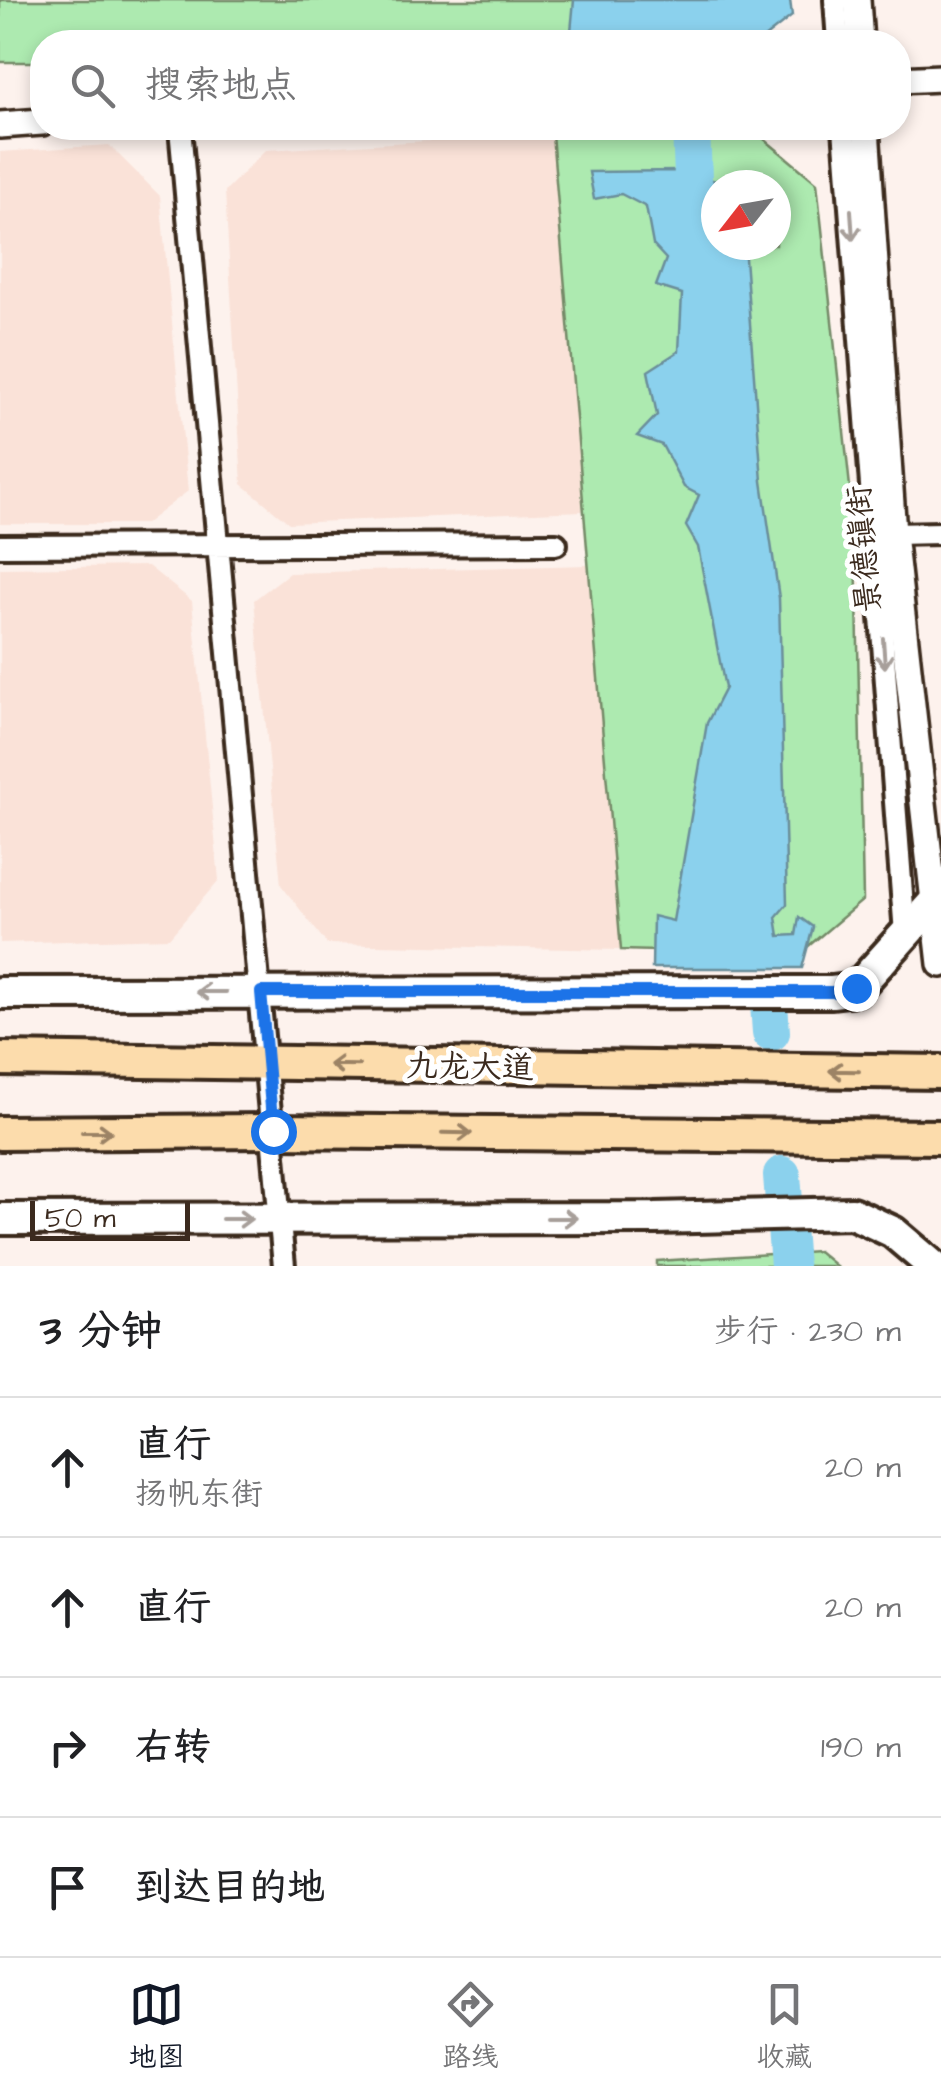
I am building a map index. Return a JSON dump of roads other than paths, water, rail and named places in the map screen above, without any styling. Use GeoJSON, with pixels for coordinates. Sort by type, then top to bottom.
{"type":"FeatureCollection","features":[{"type":"Feature","properties":{"kind":"main road"},"geometry":{"type":"LineString","coordinates":[[0,993],[832,992],[856,988],[938,904]]}},
{"type":"Feature","properties":{"kind":"main road","name":"九龙大道"},"geometry":{"type":"LineString","coordinates":[[0,1058],[941,1072]]}},
{"type":"Feature","properties":{"kind":"main road","name":"九龙大道"},"geometry":{"type":"LineString","coordinates":[[0,1133],[273,1131],[941,1137]]}},
{"type":"Feature","properties":{"kind":"main road"},"geometry":{"type":"LineString","coordinates":[[0,1219],[656,1218],[852,1213],[892,1232],[932,1266]]}},
{"type":"Feature","properties":{"kind":"street"},"geometry":{"type":"LineString","coordinates":[[834,0],[837,30]]}},
{"type":"Feature","properties":{"kind":"street"},"geometry":{"type":"LineString","coordinates":[[857,0],[859,30]]}},
{"type":"Feature","properties":{"kind":"street"},"geometry":{"type":"LineString","coordinates":[[911,79],[941,78]]}},
{"type":"Feature","properties":{"kind":"street"},"geometry":{"type":"LineString","coordinates":[[0,125],[30,123]]}},
{"type":"Feature","properties":{"kind":"street"},"geometry":{"type":"LineString","coordinates":[[181,140],[284,1266]]}},
{"type":"Feature","properties":{"kind":"street"},"geometry":{"type":"LineString","coordinates":[[845,140],[906,934]]}},
{"type":"Feature","properties":{"kind":"street","name":"景德镇街"},"geometry":{"type":"LineString","coordinates":[[867,140],[893,534],[938,904],[941,964]]}},
{"type":"Feature","properties":{"kind":"street"},"geometry":{"type":"LineString","coordinates":[[893,534],[941,533]]}},
{"type":"Feature","properties":{"kind":"street"},"geometry":{"type":"LineString","coordinates":[[0,546],[556,544]]}},
{"type":"Feature","properties":{"kind":"water"},"geometry":{"type":"Polygon","coordinates":[[[574,0],[790,0],[792,16],[774,30],[571,30],[574,0]]]}},
{"type":"Feature","properties":{"kind":"water"},"geometry":{"type":"Polygon","coordinates":[[[680,171],[701,177],[701,260],[745,260],[762,481],[779,598],[787,904],[776,917],[779,936],[796,935],[799,917],[813,927],[802,968],[652,968],[653,916],[673,921],[707,723],[725,688],[698,547],[686,526],[699,495],[684,487],[662,445],[637,436],[657,415],[648,371],[679,351],[682,294],[656,286],[666,259],[653,245],[646,207],[621,194],[594,199],[589,172],[680,171]]]}},
{"type":"Feature","properties":{"kind":"waterway"},"geometry":{"type":"LineString","coordinates":[[691,140],[695,225]]}},
{"type":"Feature","properties":{"kind":"waterway"},"geometry":{"type":"LineString","coordinates":[[769,1004],[771,1032]]}},
{"type":"Feature","properties":{"kind":"waterway"},"geometry":{"type":"LineString","coordinates":[[782,1175],[784,1202]]}},
{"type":"Feature","properties":{"kind":"waterway"},"geometry":{"type":"LineString","coordinates":[[786,1227],[789,1266]]}}]}
